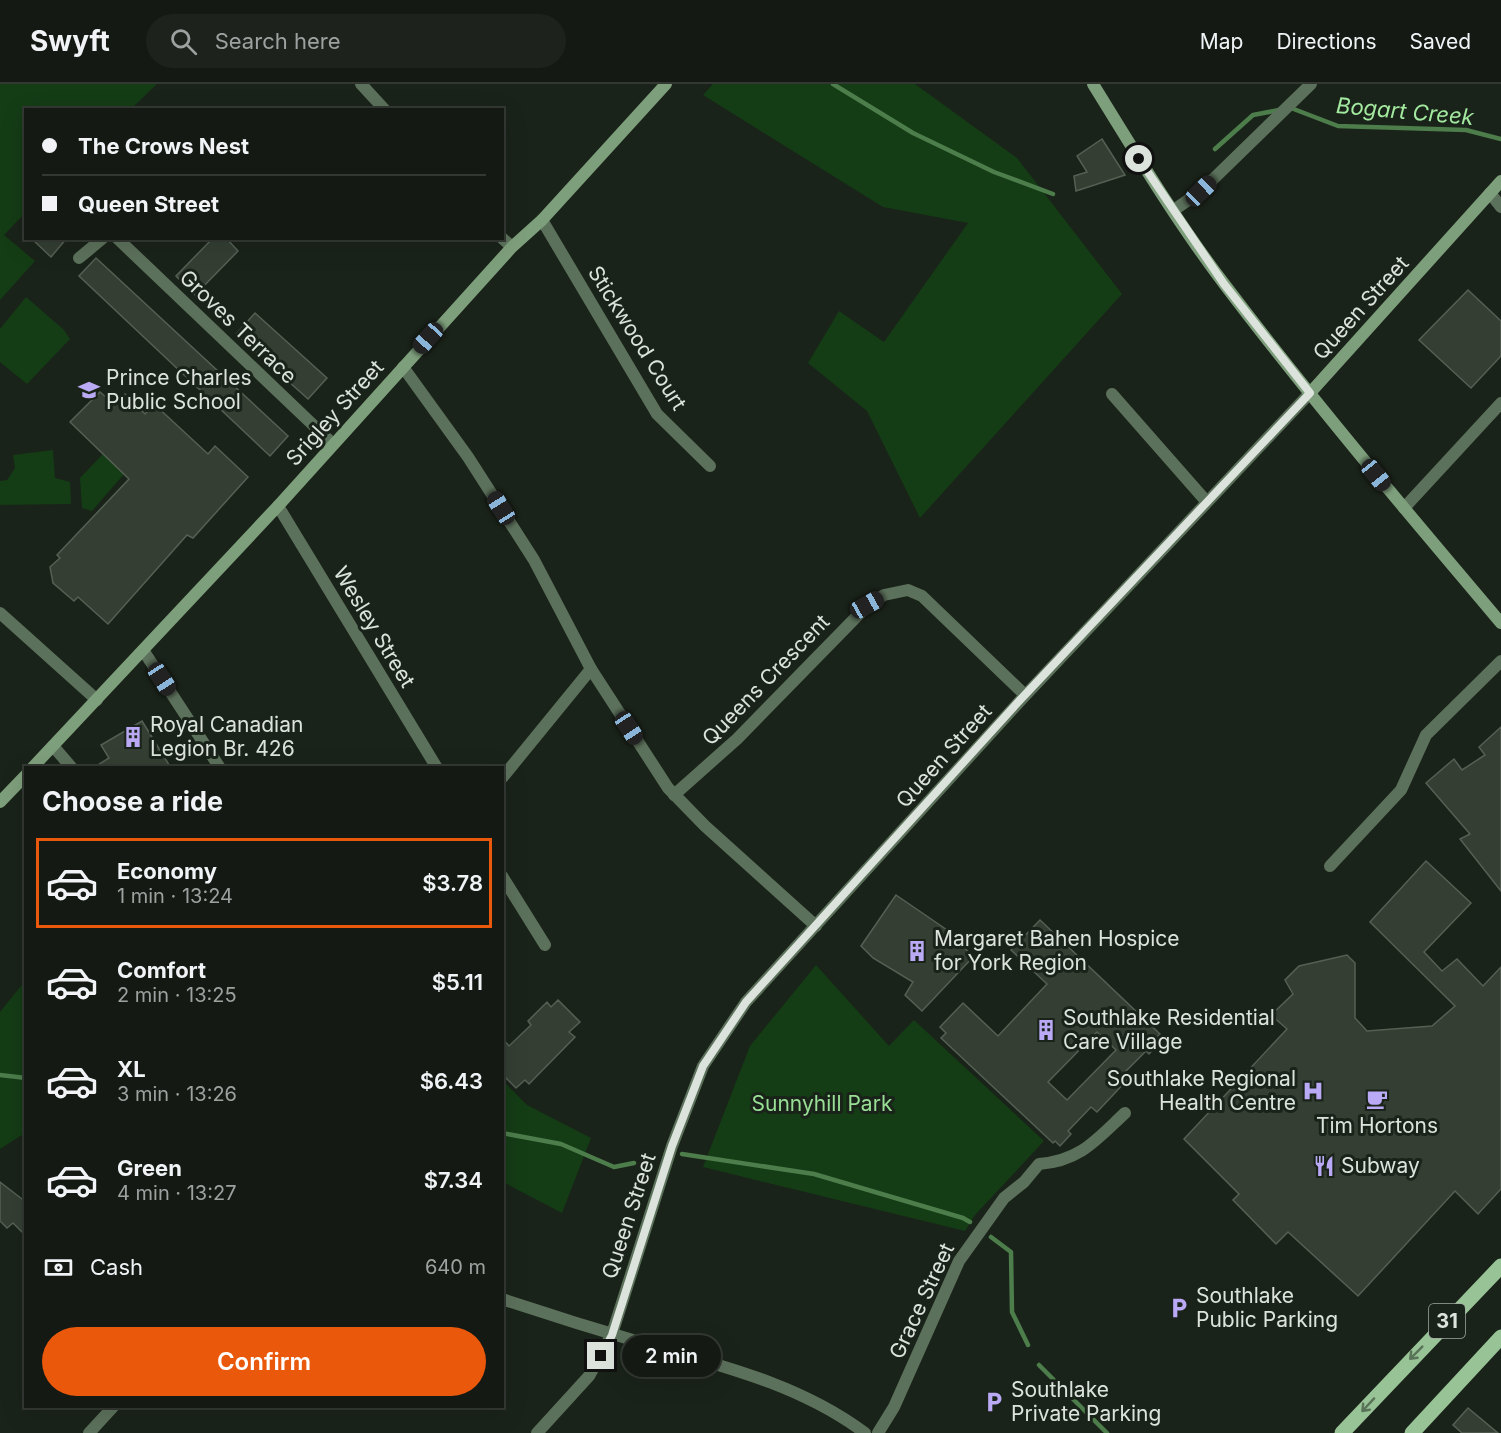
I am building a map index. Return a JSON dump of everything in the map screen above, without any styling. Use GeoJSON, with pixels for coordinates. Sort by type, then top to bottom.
{"type":"FeatureCollection","features":[{"type":"Feature","properties":{"kind":"main road","name":"31"},"geometry":{"type":"LineString","coordinates":[[1342,1433],[1501,1266]]}},
{"type":"Feature","properties":{"kind":"main road","name":"31"},"geometry":{"type":"LineString","coordinates":[[1412,1433],[1501,1337]]}},
{"type":"Feature","properties":{"kind":"street"},"geometry":{"type":"LineString","coordinates":[[361,84],[383,108]]}},
{"type":"Feature","properties":{"kind":"street","name":"Srigley Street"},"geometry":{"type":"LineString","coordinates":[[34,766],[278,506],[332,443],[403,367],[507,243],[542,220],[666,84]]}},
{"type":"Feature","properties":{"kind":"street"},"geometry":{"type":"LineString","coordinates":[[1093,84],[1224,284],[1310,393],[1501,623]]}},
{"type":"Feature","properties":{"kind":"street"},"geometry":{"type":"LineString","coordinates":[[1174,210],[1201,191],[1311,84]]}},
{"type":"Feature","properties":{"kind":"street","name":"Queen Street"},"geometry":{"type":"LineString","coordinates":[[537,1433],[590,1377],[612,1335],[672,1146],[703,1066],[746,1002],[1025,695],[1310,393],[1501,181]]}},
{"type":"Feature","properties":{"kind":"street"},"geometry":{"type":"LineString","coordinates":[[1490,193],[1501,207]]}},
{"type":"Feature","properties":{"kind":"street","name":"Stickwood Court"},"geometry":{"type":"LineString","coordinates":[[542,220],[657,414],[710,466]]}},
{"type":"Feature","properties":{"kind":"street"},"geometry":{"type":"LineString","coordinates":[[79,258],[101,240]]}},
{"type":"Feature","properties":{"kind":"street","name":"Groves Terrace"},"geometry":{"type":"LineString","coordinates":[[119,240],[332,443]]}},
{"type":"Feature","properties":{"kind":"street"},"geometry":{"type":"LineString","coordinates":[[403,367],[468,457],[534,560],[591,669],[674,795],[816,926]]}},
{"type":"Feature","properties":{"kind":"street"},"geometry":{"type":"LineString","coordinates":[[1112,394],[1206,501]]}},
{"type":"Feature","properties":{"kind":"street"},"geometry":{"type":"LineString","coordinates":[[1404,508],[1501,403]]}},
{"type":"Feature","properties":{"kind":"street","name":"Wesley Street"},"geometry":{"type":"LineString","coordinates":[[278,506],[435,766]]}},
{"type":"Feature","properties":{"kind":"street","name":"Queens Crescent"},"geometry":{"type":"LineString","coordinates":[[674,795],[729,746],[867,605],[884,596],[908,590],[922,596],[1025,695]]}},
{"type":"Feature","properties":{"kind":"street"},"geometry":{"type":"LineString","coordinates":[[0,613],[97,699]]}},
{"type":"Feature","properties":{"kind":"street"},"geometry":{"type":"LineString","coordinates":[[143,650],[219,766]]}},
{"type":"Feature","properties":{"kind":"street"},"geometry":{"type":"LineString","coordinates":[[1330,866],[1401,790],[1426,735],[1501,661]]}},
{"type":"Feature","properties":{"kind":"street"},"geometry":{"type":"LineString","coordinates":[[504,776],[591,669]]}},
{"type":"Feature","properties":{"kind":"street"},"geometry":{"type":"LineString","coordinates":[[53,746],[70,766]]}},
{"type":"Feature","properties":{"kind":"street"},"geometry":{"type":"LineString","coordinates":[[0,802],[24,777]]}},
{"type":"Feature","properties":{"kind":"street"},"geometry":{"type":"LineString","coordinates":[[504,879],[544,945]]}},
{"type":"Feature","properties":{"kind":"street","name":"Grace Street"},"geometry":{"type":"LineString","coordinates":[[878,1433],[894,1407],[959,1261],[987,1219],[1039,1164],[1061,1162],[1083,1152],[1125,1113]]}},
{"type":"Feature","properties":{"kind":"street"},"geometry":{"type":"LineString","coordinates":[[504,1300],[612,1335],[756,1376],[798,1393],[847,1420],[865,1433]]}},
{"type":"Feature","properties":{"kind":"street"},"geometry":{"type":"LineString","coordinates":[[88,1433],[111,1408]]}},
{"type":"Feature","properties":{"kind":"green space"},"geometry":{"type":"Polygon","coordinates":[[[0,84],[157,84],[132,108],[24,108],[24,214],[4,235],[35,261],[0,300],[0,84]]]}},
{"type":"Feature","properties":{"kind":"green space"},"geometry":{"type":"Polygon","coordinates":[[[713,84],[915,84],[1017,158],[1122,294],[920,518],[867,411],[808,363],[839,311],[884,342],[968,223],[883,207],[703,95],[713,84]]]}},
{"type":"Feature","properties":{"kind":"green space"},"geometry":{"type":"Polygon","coordinates":[[[26,297],[64,330],[70,339],[27,384],[0,362],[0,329],[26,297]]]}},
{"type":"Feature","properties":{"kind":"green space"},"geometry":{"type":"Polygon","coordinates":[[[53,450],[55,478],[70,482],[71,504],[0,505],[0,481],[7,480],[15,468],[13,455],[53,450]]]}},
{"type":"Feature","properties":{"kind":"green space"},"geometry":{"type":"Polygon","coordinates":[[[103,454],[124,474],[92,511],[82,508],[80,478],[103,454]]]}},
{"type":"Feature","properties":{"kind":"green space","name":"Sunnyhill Park"},"geometry":{"type":"Polygon","coordinates":[[[816,965],[889,1046],[914,1020],[1044,1141],[975,1215],[965,1231],[703,1167],[750,1046],[816,965]]]}},
{"type":"Feature","properties":{"kind":"green space"},"geometry":{"type":"Polygon","coordinates":[[[24,982],[24,1134],[0,1149],[0,1012],[24,982]]]}},
{"type":"Feature","properties":{"kind":"green space"},"geometry":{"type":"Polygon","coordinates":[[[504,1082],[527,1105],[591,1138],[562,1213],[504,1183],[504,1082]]]}},
{"type":"Feature","properties":{"kind":"building"},"geometry":{"type":"Polygon","coordinates":[[[1102,139],[1125,175],[1076,191],[1074,176],[1087,172],[1077,156],[1102,139]]]}},
{"type":"Feature","properties":{"kind":"building"},"geometry":{"type":"Polygon","coordinates":[[[33,240],[65,240],[51,257],[33,240]]]}},
{"type":"Feature","properties":{"kind":"building"},"geometry":{"type":"Polygon","coordinates":[[[211,240],[228,240],[238,251],[195,295],[176,276],[211,240]]]}},
{"type":"Feature","properties":{"kind":"building"},"geometry":{"type":"Polygon","coordinates":[[[96,258],[288,436],[270,456],[79,276],[96,258]]]}},
{"type":"Feature","properties":{"kind":"building"},"geometry":{"type":"Polygon","coordinates":[[[1468,290],[1501,321],[1501,356],[1471,388],[1419,340],[1468,290]]]}},
{"type":"Feature","properties":{"kind":"building"},"geometry":{"type":"Polygon","coordinates":[[[255,313],[327,378],[308,399],[236,334],[255,313]]]}},
{"type":"Feature","properties":{"kind":"building"},"geometry":{"type":"Polygon","coordinates":[[[100,392],[114,404],[125,394],[145,414],[154,404],[208,454],[215,446],[248,477],[193,538],[187,535],[108,624],[78,597],[74,601],[53,583],[50,567],[60,558],[57,555],[129,479],[70,422],[100,392]]]}},
{"type":"Feature","properties":{"kind":"building","name":"Royal Canadian Legion Br. 426"},"geometry":{"type":"Polygon","coordinates":[[[142,721],[170,766],[96,766],[109,758],[101,745],[142,721]]]}},
{"type":"Feature","properties":{"kind":"building"},"geometry":{"type":"Polygon","coordinates":[[[1501,727],[1501,891],[1460,839],[1470,834],[1426,783],[1454,759],[1462,770],[1485,755],[1479,747],[1501,727]]]}},
{"type":"Feature","properties":{"kind":"building","name":"Southlake Regional Health Centre"},"geometry":{"type":"Polygon","coordinates":[[[1426,861],[1471,903],[1424,952],[1442,971],[1457,959],[1483,986],[1501,967],[1501,1189],[1478,1214],[1455,1191],[1358,1296],[1288,1232],[1276,1244],[1233,1200],[1239,1194],[1184,1139],[1287,1029],[1271,1015],[1293,994],[1285,980],[1299,966],[1347,955],[1355,963],[1355,1018],[1367,1031],[1432,1026],[1455,1006],[1370,922],[1426,861]]]}},
{"type":"Feature","properties":{"kind":"building","name":"Margaret Bahen Hospice for York Region"},"geometry":{"type":"Polygon","coordinates":[[[896,895],[950,932],[973,957],[922,1011],[905,995],[913,982],[873,958],[861,946],[896,895]]]}},
{"type":"Feature","properties":{"kind":"building","name":"Southlake Residential Care Village"},"geometry":{"type":"Polygon","coordinates":[[[1040,920],[1160,1034],[1157,1037],[1161,1041],[1149,1054],[1146,1051],[1124,1073],[1129,1078],[1097,1112],[1091,1107],[1068,1131],[1071,1134],[1060,1146],[1055,1141],[1053,1143],[941,1038],[946,1033],[940,1027],[963,1003],[998,1036],[1047,984],[1011,950],[1040,920]],[[1097,1032],[1048,1082],[1067,1100],[1116,1050],[1097,1032]]]}},
{"type":"Feature","properties":{"kind":"building"},"geometry":{"type":"Polygon","coordinates":[[[558,1000],[580,1022],[569,1032],[575,1037],[529,1084],[525,1080],[516,1088],[504,1076],[504,1040],[509,1046],[531,1025],[528,1021],[547,1002],[551,1007],[558,1000]]]}},
{"type":"Feature","properties":{"kind":"building"},"geometry":{"type":"Polygon","coordinates":[[[0,1182],[24,1200],[24,1234],[13,1223],[7,1228],[0,1221],[0,1182]]]}},
{"type":"Feature","properties":{"kind":"building"},"geometry":{"type":"Polygon","coordinates":[[[1468,1408],[1498,1433],[1462,1433],[1453,1425],[1468,1408]]]}},
{"type":"Feature","properties":{"kind":"waterway","name":"Bogart Creek"},"geometry":{"type":"LineString","coordinates":[[833,84],[913,133],[994,172],[1053,194]]}},
{"type":"Feature","properties":{"kind":"waterway","name":"Bogart Creek"},"geometry":{"type":"LineString","coordinates":[[1291,108],[1338,126],[1466,130],[1501,139]]}},
{"type":"Feature","properties":{"kind":"waterway","name":"Bogart Creek"},"geometry":{"type":"LineString","coordinates":[[1215,149],[1253,115],[1279,110]]}},
{"type":"Feature","properties":{"kind":"waterway"},"geometry":{"type":"LineString","coordinates":[[0,1075],[24,1078]]}},
{"type":"Feature","properties":{"kind":"waterway"},"geometry":{"type":"LineString","coordinates":[[504,1133],[561,1144],[614,1167],[634,1163]]}},
{"type":"Feature","properties":{"kind":"waterway"},"geometry":{"type":"LineString","coordinates":[[682,1154],[814,1174],[970,1222]]}},
{"type":"Feature","properties":{"kind":"waterway"},"geometry":{"type":"LineString","coordinates":[[991,1237],[1011,1252],[1012,1312],[1028,1345]]}},
{"type":"Feature","properties":{"kind":"waterway"},"geometry":{"type":"LineString","coordinates":[[1039,1365],[1107,1433]]}},
{"type":"Feature","properties":{"kind":"place","name":"Prince Charles Public School"},"geometry":{"type":"Point","coordinates":[89,390]}},
{"type":"Feature","properties":{"kind":"place","name":"Royal Canadian Legion Br. 426"},"geometry":{"type":"Point","coordinates":[133,737]}},
{"type":"Feature","properties":{"kind":"place","name":"Margaret Bahen Hospice for York Region"},"geometry":{"type":"Point","coordinates":[917,951]}},
{"type":"Feature","properties":{"kind":"place","name":"Southlake Residential Care Village"},"geometry":{"type":"Point","coordinates":[1046,1030]}},
{"type":"Feature","properties":{"kind":"place","name":"Southlake Regional Health Centre"},"geometry":{"type":"Point","coordinates":[1313,1091]}},
{"type":"Feature","properties":{"kind":"place","name":"Tim Hortons"},"geometry":{"type":"Point","coordinates":[1377,1099]}},
{"type":"Feature","properties":{"kind":"place","name":"Subway"},"geometry":{"type":"Point","coordinates":[1324,1166]}},
{"type":"Feature","properties":{"kind":"place","name":"Southlake Public Parking"},"geometry":{"type":"Point","coordinates":[1179,1308]}},
{"type":"Feature","properties":{"kind":"place","name":"Southlake Private Parking"},"geometry":{"type":"Point","coordinates":[994,1402]}},
{"type":"Feature","properties":{"kind":"route"},"geometry":{"type":"LineString","coordinates":[[601,1356],[612,1335],[672,1146],[703,1066],[746,1002],[1020,700],[1310,393],[1224,284],[1139,159]]}}]}
